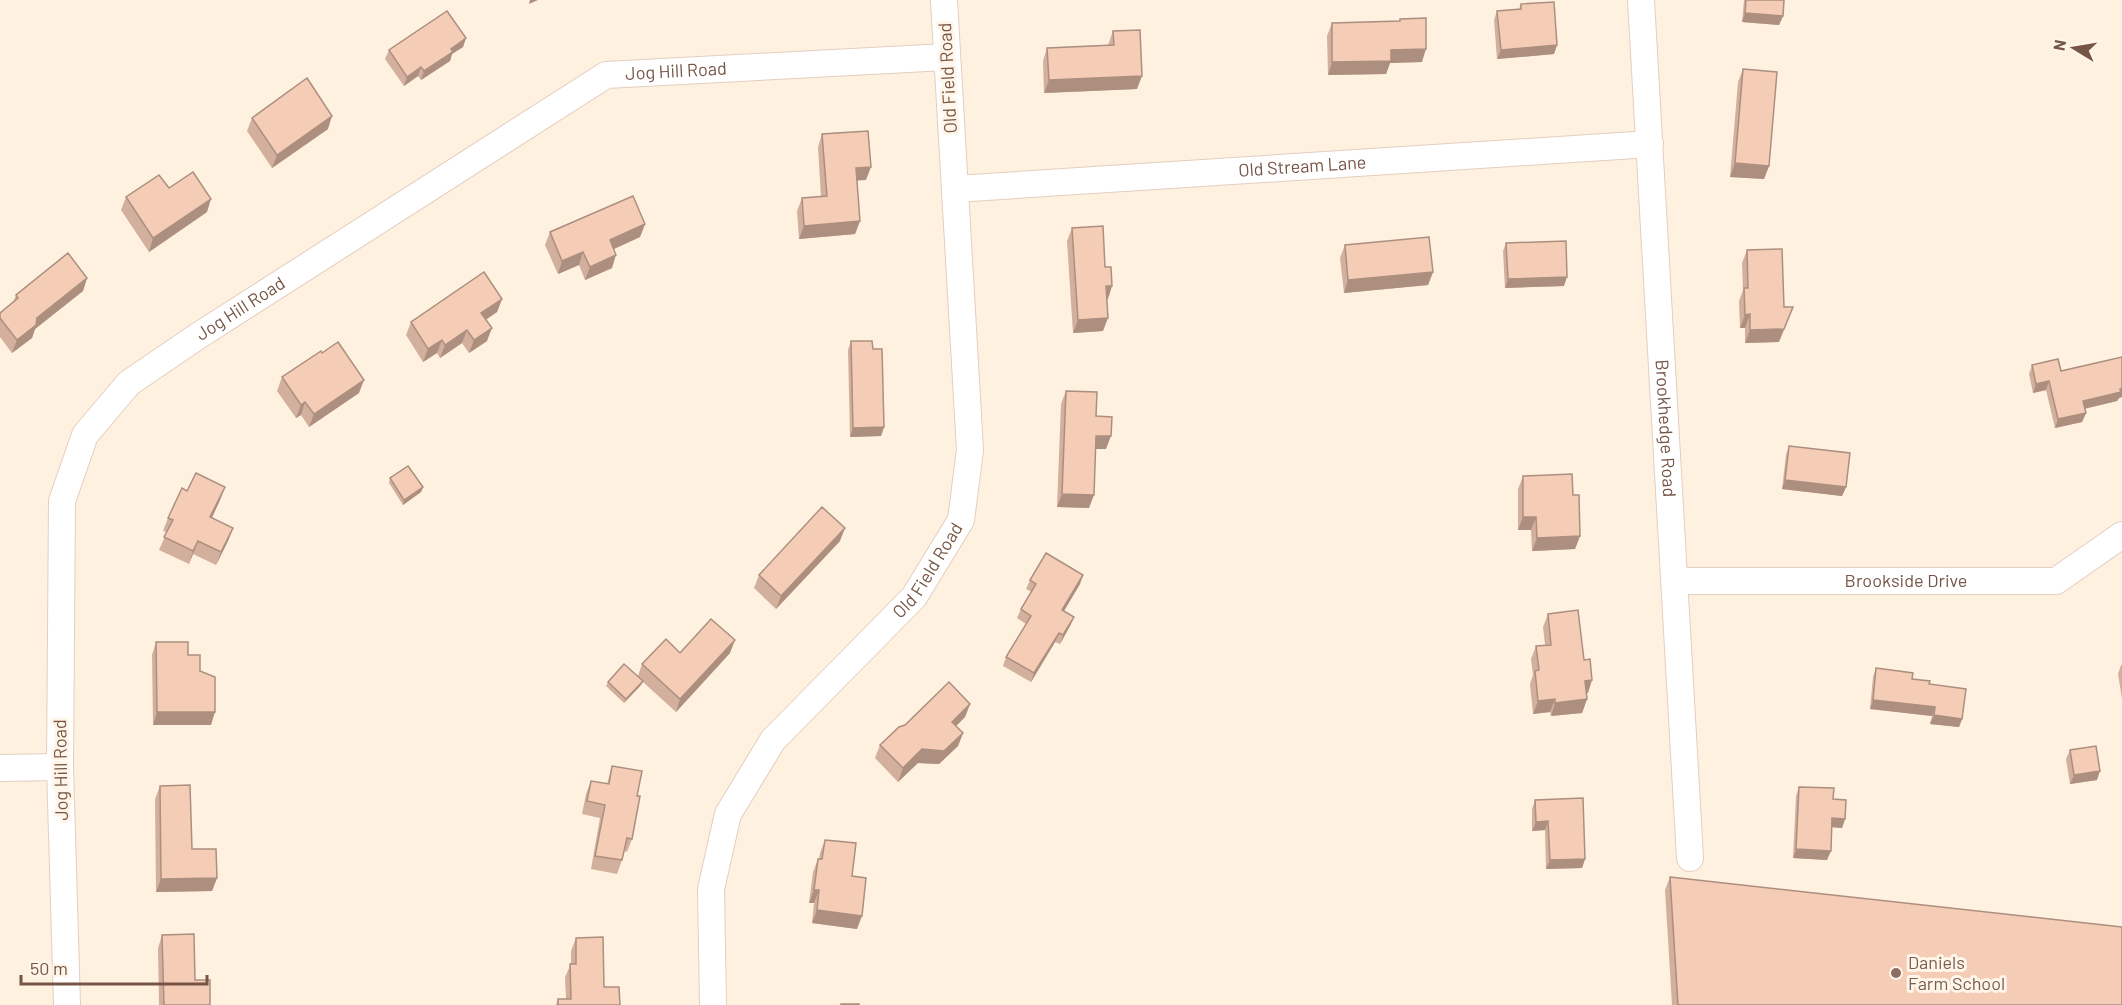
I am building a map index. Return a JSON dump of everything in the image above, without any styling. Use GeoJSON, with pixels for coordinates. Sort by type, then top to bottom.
{"type":"FeatureCollection","features":[{"type":"Feature","properties":{"kind":"street","name":"Old Field Road"},"geometry":{"type":"LineString","coordinates":[[713,1005],[711,889],[728,814],[773,740],[914,597],[961,520],[970,450],[944,0]]}},
{"type":"Feature","properties":{"kind":"street","name":"Brookhedge Road"},"geometry":{"type":"LineString","coordinates":[[1641,0],[1690,858]]}},
{"type":"Feature","properties":{"kind":"street","name":"Jog Hill Road"},"geometry":{"type":"LineString","coordinates":[[67,1005],[60,767],[62,501],[85,435],[129,383],[606,75],[946,57]]}},
{"type":"Feature","properties":{"kind":"street","name":"Old Stream Lane"},"geometry":{"type":"LineString","coordinates":[[955,189],[1650,144]]}},
{"type":"Feature","properties":{"kind":"street","name":"Brookside Drive"},"geometry":{"type":"LineString","coordinates":[[1675,581],[2056,581],[2122,535]]}},
{"type":"Feature","properties":{"kind":"street"},"geometry":{"type":"LineString","coordinates":[[0,768],[60,767]]}},
{"type":"Feature","properties":{"kind":"building"},"geometry":{"type":"Polygon","coordinates":[[[1746,0],[1784,0],[1783,16],[1745,13],[1746,0]]]}},
{"type":"Feature","properties":{"kind":"building"},"geometry":{"type":"Polygon","coordinates":[[[1554,2],[1557,45],[1501,50],[1497,11],[1521,9],[1521,4],[1554,2]]]}},
{"type":"Feature","properties":{"kind":"building"},"geometry":{"type":"Polygon","coordinates":[[[447,11],[466,38],[451,49],[453,52],[424,71],[421,67],[407,77],[389,50],[447,11]]]}},
{"type":"Feature","properties":{"kind":"building"},"geometry":{"type":"Polygon","coordinates":[[[1426,18],[1426,49],[1391,50],[1391,61],[1332,62],[1332,23],[1426,18]]]}},
{"type":"Feature","properties":{"kind":"building"},"geometry":{"type":"Polygon","coordinates":[[[1140,30],[1142,76],[1049,80],[1047,48],[1114,45],[1113,31],[1140,30]]]}},
{"type":"Feature","properties":{"kind":"building"},"geometry":{"type":"Polygon","coordinates":[[[1743,69],[1777,72],[1769,166],[1735,163],[1743,69]]]}},
{"type":"Feature","properties":{"kind":"building"},"geometry":{"type":"Polygon","coordinates":[[[307,78],[332,116],[277,155],[252,118],[307,78]]]}},
{"type":"Feature","properties":{"kind":"building"},"geometry":{"type":"Polygon","coordinates":[[[868,131],[871,167],[856,168],[860,221],[804,226],[802,198],[827,196],[822,134],[868,131]]]}},
{"type":"Feature","properties":{"kind":"building"},"geometry":{"type":"Polygon","coordinates":[[[193,172],[211,199],[153,238],[126,197],[159,175],[169,188],[193,172]]]}},
{"type":"Feature","properties":{"kind":"building"},"geometry":{"type":"Polygon","coordinates":[[[633,196],[645,224],[610,240],[616,255],[590,267],[583,252],[562,261],[550,232],[633,196]]]}},
{"type":"Feature","properties":{"kind":"building"},"geometry":{"type":"Polygon","coordinates":[[[1103,226],[1105,267],[1111,267],[1112,286],[1106,286],[1108,318],[1078,320],[1072,228],[1103,226]]]}},
{"type":"Feature","properties":{"kind":"building"},"geometry":{"type":"Polygon","coordinates":[[[1429,237],[1433,272],[1348,280],[1345,245],[1429,237]]]}},
{"type":"Feature","properties":{"kind":"building"},"geometry":{"type":"Polygon","coordinates":[[[1566,241],[1567,277],[1508,279],[1506,243],[1566,241]]]}},
{"type":"Feature","properties":{"kind":"building"},"geometry":{"type":"Polygon","coordinates":[[[1782,249],[1784,307],[1793,307],[1784,329],[1750,330],[1750,314],[1745,315],[1744,288],[1748,288],[1747,250],[1782,249]]]}},
{"type":"Feature","properties":{"kind":"building"},"geometry":{"type":"Polygon","coordinates":[[[68,253],[87,278],[37,318],[36,325],[17,340],[0,318],[0,313],[18,298],[16,295],[68,253]]]}},
{"type":"Feature","properties":{"kind":"building"},"geometry":{"type":"Polygon","coordinates":[[[484,272],[502,299],[481,313],[492,328],[474,340],[467,330],[445,345],[442,340],[428,349],[411,322],[484,272]]]}},
{"type":"Feature","properties":{"kind":"building"},"geometry":{"type":"Polygon","coordinates":[[[851,341],[872,341],[873,349],[882,349],[884,427],[853,428],[851,341]]]}},
{"type":"Feature","properties":{"kind":"building"},"geometry":{"type":"Polygon","coordinates":[[[338,342],[364,380],[314,414],[305,402],[301,405],[282,377],[338,342]]]}},
{"type":"Feature","properties":{"kind":"building"},"geometry":{"type":"Polygon","coordinates":[[[2122,357],[2121,392],[2083,401],[2086,413],[2058,419],[2049,381],[2036,384],[2032,365],[2058,359],[2061,371],[2122,357]]]}},
{"type":"Feature","properties":{"kind":"building"},"geometry":{"type":"Polygon","coordinates":[[[1066,391],[1097,392],[1096,416],[1112,417],[1111,436],[1096,436],[1094,495],[1062,494],[1066,391]]]}},
{"type":"Feature","properties":{"kind":"building"},"geometry":{"type":"Polygon","coordinates":[[[1789,446],[1850,453],[1846,487],[1785,480],[1789,446]]]}},
{"type":"Feature","properties":{"kind":"building"},"geometry":{"type":"Polygon","coordinates":[[[408,466],[423,487],[404,500],[390,478],[408,466]]]}},
{"type":"Feature","properties":{"kind":"building"},"geometry":{"type":"Polygon","coordinates":[[[196,473],[225,487],[210,517],[233,528],[221,552],[198,541],[193,551],[164,537],[173,520],[168,518],[182,488],[187,491],[196,473]]]}},
{"type":"Feature","properties":{"kind":"building"},"geometry":{"type":"Polygon","coordinates":[[[1572,474],[1573,495],[1579,495],[1580,536],[1537,538],[1536,517],[1523,517],[1523,476],[1572,474]]]}},
{"type":"Feature","properties":{"kind":"building"},"geometry":{"type":"Polygon","coordinates":[[[822,507],[845,528],[781,596],[759,575],[822,507]]]}},
{"type":"Feature","properties":{"kind":"building"},"geometry":{"type":"Polygon","coordinates":[[[1046,553],[1083,575],[1062,610],[1074,617],[1063,635],[1059,633],[1034,673],[1006,657],[1031,616],[1021,609],[1036,584],[1030,580],[1046,553]]]}},
{"type":"Feature","properties":{"kind":"building"},"geometry":{"type":"Polygon","coordinates":[[[1578,610],[1584,660],[1590,659],[1592,680],[1585,681],[1587,699],[1555,703],[1555,699],[1538,701],[1535,671],[1539,670],[1536,646],[1551,645],[1548,614],[1578,610]]]}},
{"type":"Feature","properties":{"kind":"building"},"geometry":{"type":"Polygon","coordinates":[[[711,619],[735,640],[680,699],[642,664],[666,639],[680,653],[711,619]]]}},
{"type":"Feature","properties":{"kind":"building"},"geometry":{"type":"Polygon","coordinates":[[[156,642],[188,642],[188,655],[200,655],[200,671],[215,677],[215,712],[157,712],[156,642]]]}},
{"type":"Feature","properties":{"kind":"building"},"geometry":{"type":"Polygon","coordinates":[[[624,664],[643,681],[626,699],[608,682],[624,664]]]}},
{"type":"Feature","properties":{"kind":"building"},"geometry":{"type":"Polygon","coordinates":[[[1876,668],[1913,673],[1912,679],[1930,681],[1929,684],[1966,689],[1962,719],[1934,715],[1935,707],[1873,700],[1876,668]]]}},
{"type":"Feature","properties":{"kind":"building"},"geometry":{"type":"Polygon","coordinates":[[[949,682],[970,704],[952,722],[963,733],[944,751],[922,749],[903,768],[880,745],[899,727],[905,725],[949,682]]]}},
{"type":"Feature","properties":{"kind":"building"},"geometry":{"type":"Polygon","coordinates":[[[2096,746],[2100,771],[2074,775],[2070,750],[2096,746]]]}},
{"type":"Feature","properties":{"kind":"building"},"geometry":{"type":"Polygon","coordinates":[[[612,766],[642,771],[632,839],[627,838],[622,860],[595,856],[605,805],[587,801],[591,781],[609,784],[612,766]]]}},
{"type":"Feature","properties":{"kind":"building"},"geometry":{"type":"Polygon","coordinates":[[[190,785],[192,849],[216,849],[217,878],[161,879],[160,786],[190,785]]]}},
{"type":"Feature","properties":{"kind":"building"},"geometry":{"type":"Polygon","coordinates":[[[1799,787],[1834,788],[1833,799],[1846,800],[1845,819],[1832,818],[1831,851],[1796,849],[1799,787]]]}},
{"type":"Feature","properties":{"kind":"building"},"geometry":{"type":"Polygon","coordinates":[[[1583,798],[1585,859],[1550,860],[1548,821],[1536,822],[1535,800],[1583,798]]]}},
{"type":"Feature","properties":{"kind":"building"},"geometry":{"type":"Polygon","coordinates":[[[825,840],[856,843],[852,876],[866,878],[862,916],[817,910],[819,890],[814,890],[818,859],[822,859],[825,840]]]}},
{"type":"Feature","properties":{"kind":"building","name":"Daniels Farm School"},"geometry":{"type":"Polygon","coordinates":[[[1670,877],[2122,927],[2122,1005],[1678,1005],[1670,877]]]}},
{"type":"Feature","properties":{"kind":"building"},"geometry":{"type":"Polygon","coordinates":[[[194,934],[195,980],[210,980],[210,1005],[164,1005],[162,935],[194,934]]]}},
{"type":"Feature","properties":{"kind":"building"},"geometry":{"type":"Polygon","coordinates":[[[603,937],[604,987],[619,987],[620,1005],[558,1005],[558,999],[571,999],[570,964],[576,964],[576,938],[603,937]]]}},
{"type":"Feature","properties":{"kind":"place","name":"Daniels Farm School"},"geometry":{"type":"Point","coordinates":[1896,973]}}]}
